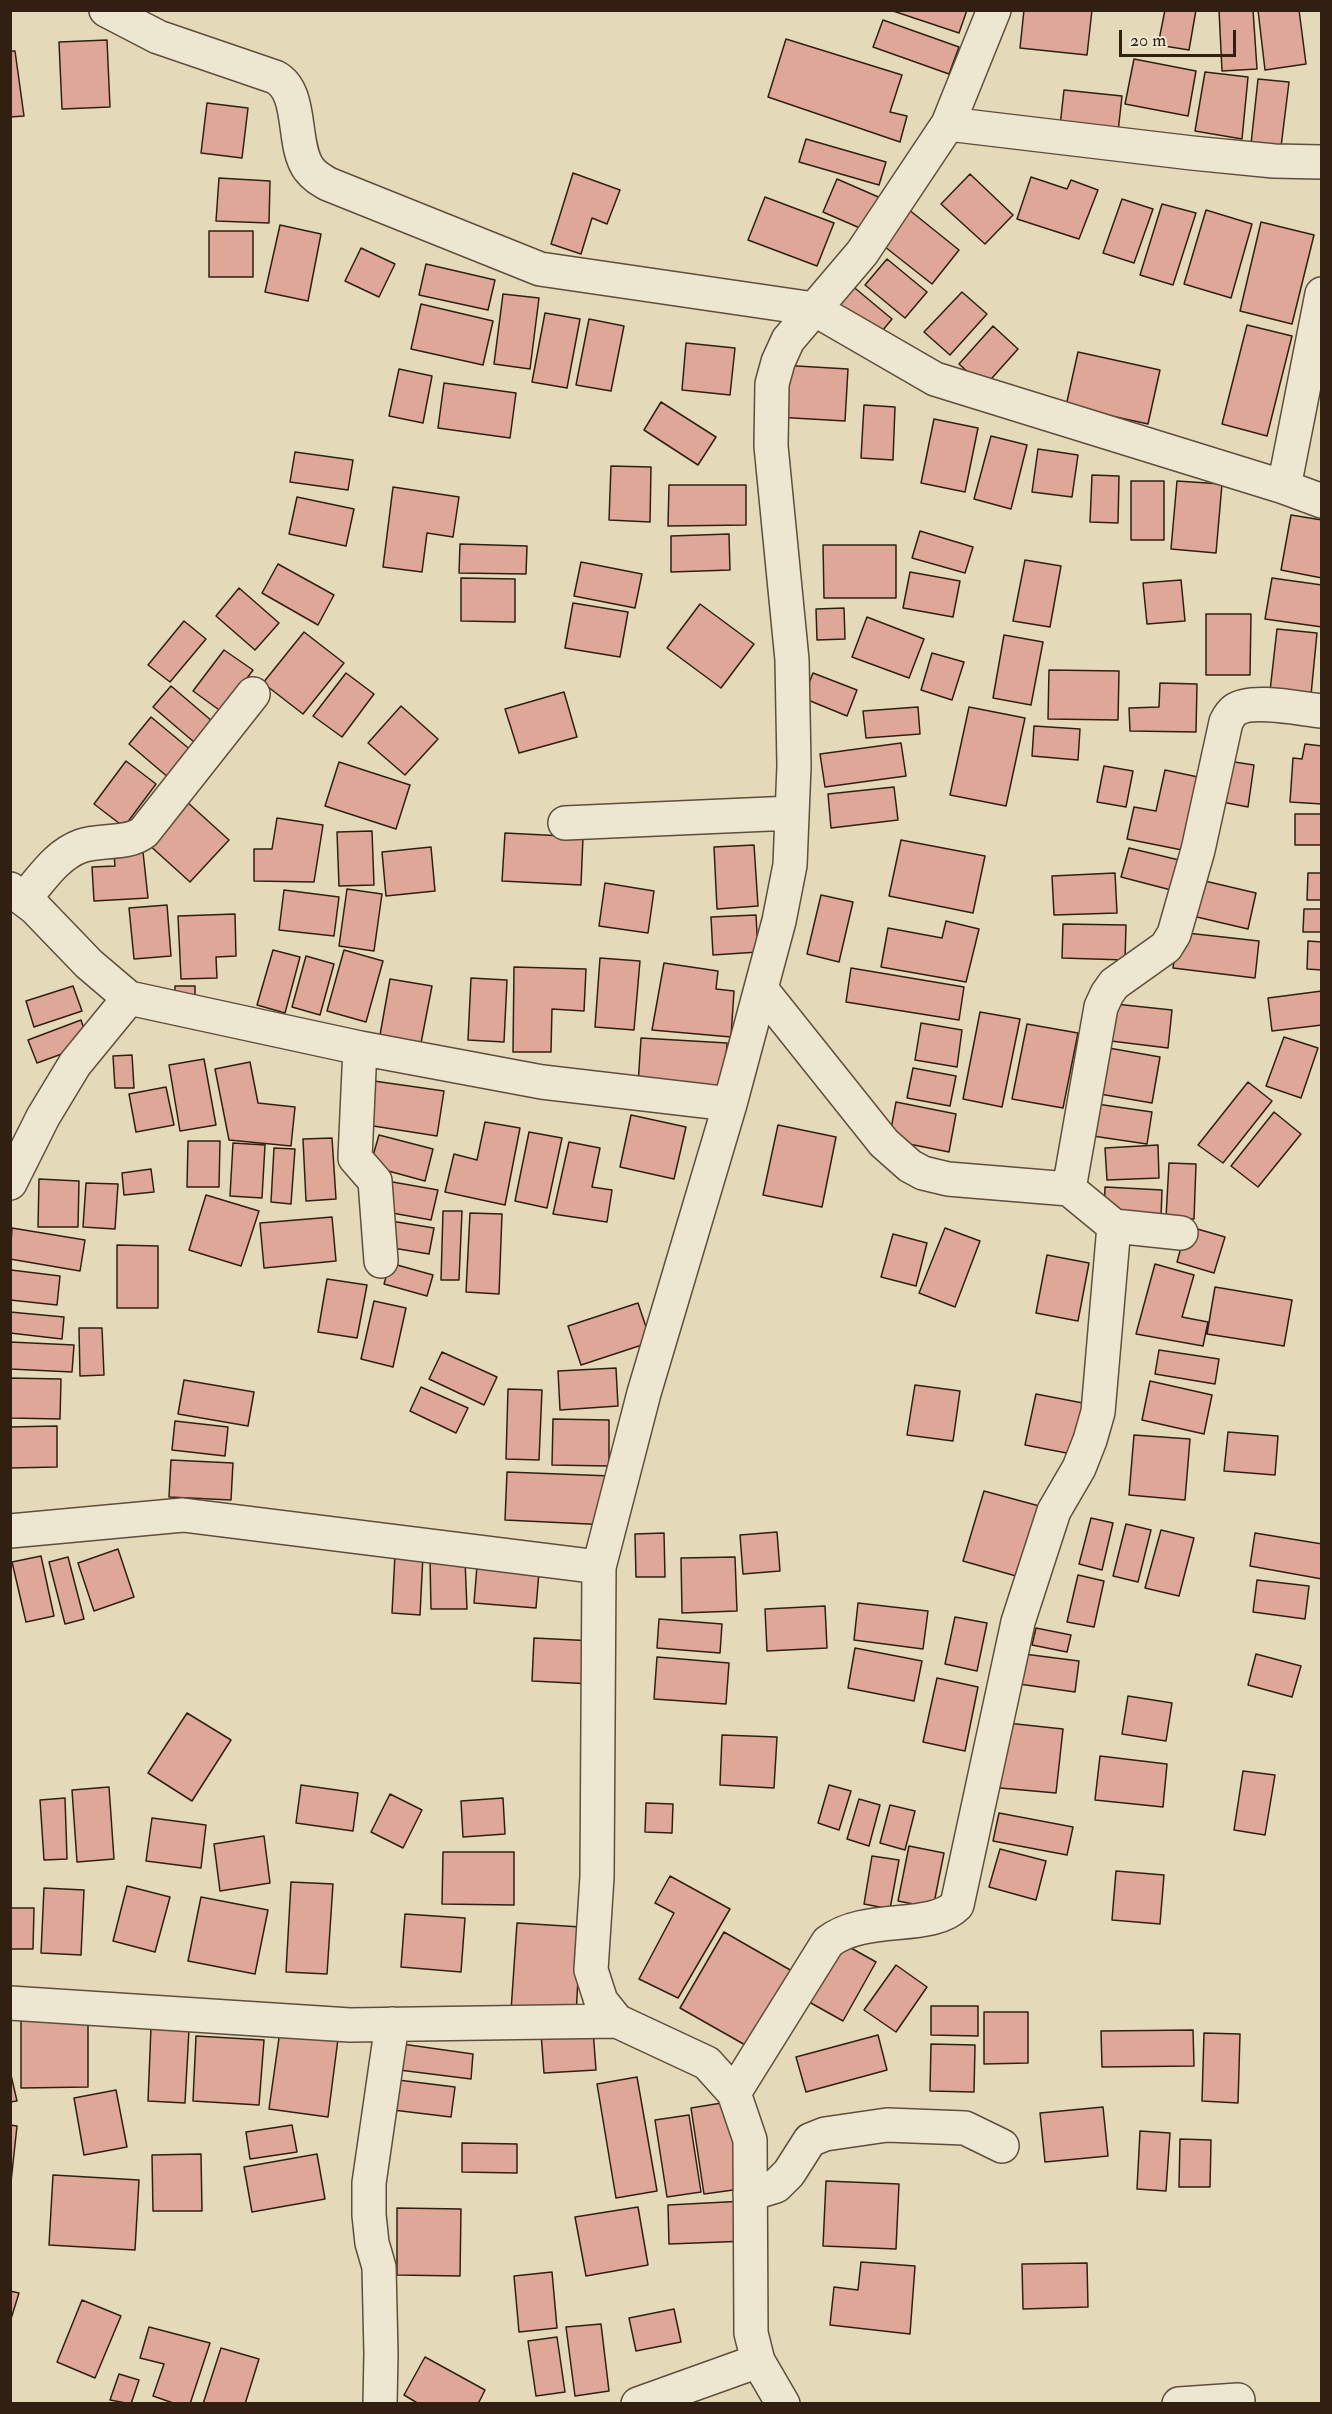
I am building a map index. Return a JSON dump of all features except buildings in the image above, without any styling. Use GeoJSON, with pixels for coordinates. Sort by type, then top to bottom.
{"type":"FeatureCollection","features":[{"type":"Feature","properties":{"kind":"street"},"geometry":{"type":"LineString","coordinates":[[106,10],[158,37],[285,82],[292,101],[305,163],[313,173],[328,184],[540,269],[814,309],[934,379],[1284,487],[1322,501]]}},
{"type":"Feature","properties":{"kind":"street"},"geometry":{"type":"LineString","coordinates":[[617,2021],[601,2001],[591,1970],[597,1877],[599,1567],[644,1393],[730,1104],[779,921],[790,865],[792,660],[771,446],[772,384],[778,362],[788,340],[862,254],[948,124],[994,10]]}},
{"type":"Feature","properties":{"kind":"street"},"geometry":{"type":"LineString","coordinates":[[948,124],[1192,153],[1275,161],[1322,162]]}},
{"type":"Feature","properties":{"kind":"street"},"geometry":{"type":"LineString","coordinates":[[1284,487],[1322,294]]}},
{"type":"Feature","properties":{"kind":"street"},"geometry":{"type":"LineString","coordinates":[[253,694],[144,832],[136,838],[83,846],[63,855],[17,894],[66,938],[89,964],[129,998],[360,1048],[542,1083],[730,1104]]}},
{"type":"Feature","properties":{"kind":"street"},"geometry":{"type":"LineString","coordinates":[[1069,1189],[1101,1007],[1114,984],[1166,947],[1174,934],[1198,850],[1226,722],[1236,710],[1252,706],[1264,705],[1322,711]]}},
{"type":"Feature","properties":{"kind":"street"},"geometry":{"type":"LineString","coordinates":[[565,824],[792,813]]}},
{"type":"Feature","properties":{"kind":"street"},"geometry":{"type":"LineString","coordinates":[[761,989],[884,1143],[897,1157],[910,1166],[923,1173],[948,1179],[1069,1189],[1114,1226],[1181,1233]]}},
{"type":"Feature","properties":{"kind":"street"},"geometry":{"type":"LineString","coordinates":[[10,1182],[43,1117],[75,1064],[129,998]]}},
{"type":"Feature","properties":{"kind":"street"},"geometry":{"type":"LineString","coordinates":[[360,1048],[355,1158],[375,1181],[381,1261]]}},
{"type":"Feature","properties":{"kind":"street"},"geometry":{"type":"LineString","coordinates":[[734,2093],[828,1942],[850,1929],[936,1917],[948,1913],[957,1905],[1018,1622],[1054,1511],[1079,1468],[1098,1412],[1114,1226]]}},
{"type":"Feature","properties":{"kind":"street"},"geometry":{"type":"LineString","coordinates":[[10,1531],[183,1515],[599,1567]]}},
{"type":"Feature","properties":{"kind":"street"},"geometry":{"type":"LineString","coordinates":[[10,2003],[350,2025],[617,2021],[707,2063],[734,2093],[750,2140],[751,2333],[758,2361],[783,2403]]}},
{"type":"Feature","properties":{"kind":"street"},"geometry":{"type":"LineString","coordinates":[[380,2403],[379,2267],[371,2234],[369,2183],[392,2024]]}},
{"type":"Feature","properties":{"kind":"street"},"geometry":{"type":"LineString","coordinates":[[750,2194],[776,2186],[789,2172],[810,2139],[825,2134],[887,2125],[965,2128],[1002,2146]]}},
{"type":"Feature","properties":{"kind":"street"},"geometry":{"type":"LineString","coordinates":[[638,2403],[758,2361]]}},
{"type":"Feature","properties":{"kind":"street"},"geometry":{"type":"LineString","coordinates":[[1179,2403],[1238,2400]]}}]}
